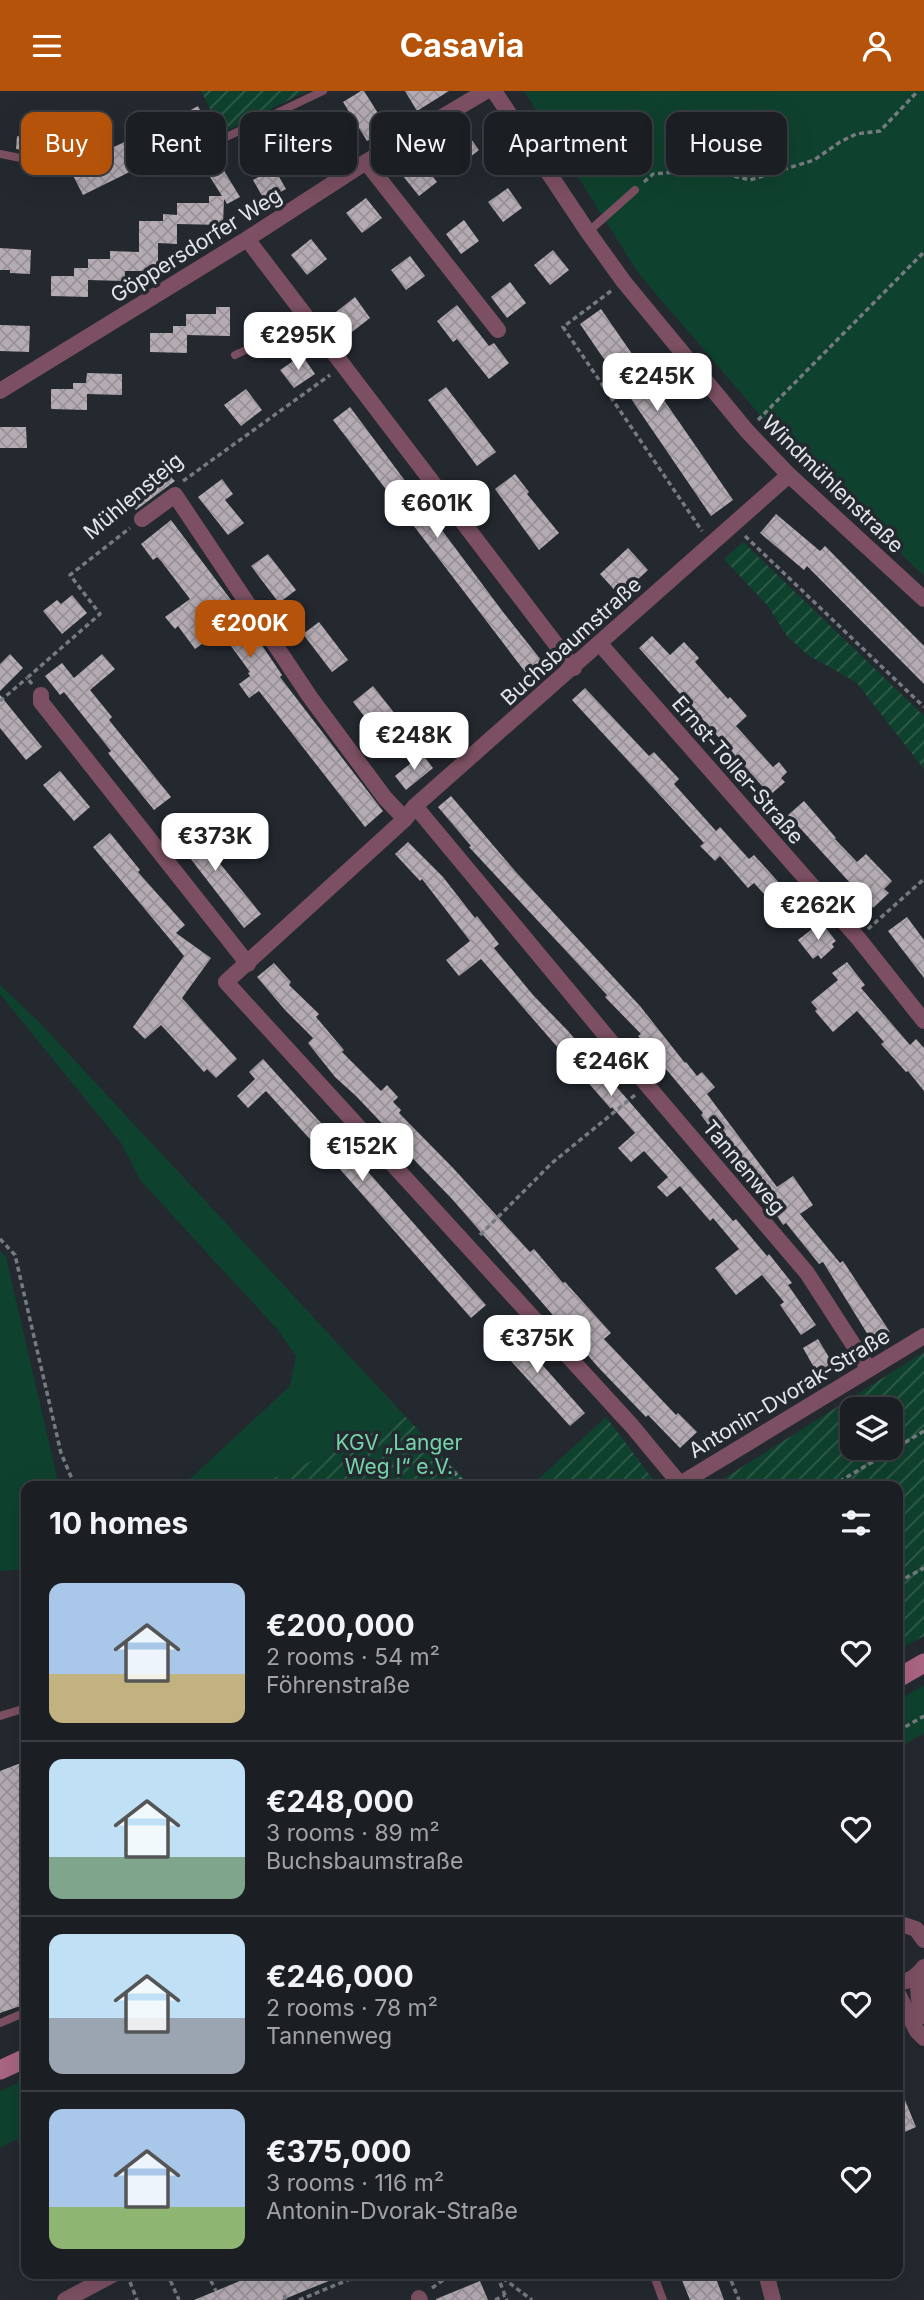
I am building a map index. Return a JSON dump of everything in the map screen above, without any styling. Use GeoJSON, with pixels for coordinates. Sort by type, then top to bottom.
{"type":"FeatureCollection","features":[{"type":"Feature","properties":{"kind":"main road"},"geometry":{"type":"LineString","coordinates":[[903,1675],[924,1663]]}},
{"type":"Feature","properties":{"kind":"main road"},"geometry":{"type":"LineString","coordinates":[[0,2070],[21,2060]]}},
{"type":"Feature","properties":{"kind":"street","name":"Göppersdorfer Weg"},"geometry":{"type":"LineString","coordinates":[[0,391],[247,239],[366,162],[486,91]]}},
{"type":"Feature","properties":{"kind":"street","name":"Windmühlenstraße"},"geometry":{"type":"LineString","coordinates":[[494,91],[624,282],[747,431],[789,475],[924,599]]}},
{"type":"Feature","properties":{"kind":"street"},"geometry":{"type":"LineString","coordinates":[[366,162],[498,330]]}},
{"type":"Feature","properties":{"kind":"street"},"geometry":{"type":"LineString","coordinates":[[247,239],[574,668]]}},
{"type":"Feature","properties":{"kind":"street","name":"Buchsbaumstraße"},"geometry":{"type":"LineString","coordinates":[[226,982],[410,813],[789,475]]}},
{"type":"Feature","properties":{"kind":"street","name":"Mühlensteig"},"geometry":{"type":"LineString","coordinates":[[142,519],[175,495]]}},
{"type":"Feature","properties":{"kind":"street","name":"Tannenweg"},"geometry":{"type":"LineString","coordinates":[[175,495],[310,697],[385,798],[410,813],[647,1084],[807,1273],[869,1369]]}},
{"type":"Feature","properties":{"kind":"street","name":"Ernst-Toller-Straße"},"geometry":{"type":"LineString","coordinates":[[600,643],[858,938],[924,1021]]}},
{"type":"Feature","properties":{"kind":"street"},"geometry":{"type":"LineString","coordinates":[[41,695],[41,702],[248,964]]}},
{"type":"Feature","properties":{"kind":"street","name":"Antonin-Dvorak-Straße"},"geometry":{"type":"LineString","coordinates":[[226,982],[632,1426],[673,1481]]}},
{"type":"Feature","properties":{"kind":"street","name":"Antonin-Dvorak-Straße"},"geometry":{"type":"LineString","coordinates":[[685,1481],[924,1336]]}},
{"type":"Feature","properties":{"kind":"street"},"geometry":{"type":"LineString","coordinates":[[903,1925],[921,1931]]}},
{"type":"Feature","properties":{"kind":"street"},"geometry":{"type":"LineString","coordinates":[[903,1982],[910,1981],[921,1972]]}},
{"type":"Feature","properties":{"kind":"street"},"geometry":{"type":"LineString","coordinates":[[921,1972],[919,1999],[924,2016]]}},
{"type":"Feature","properties":{"kind":"street"},"geometry":{"type":"LineString","coordinates":[[903,2004],[917,2031],[924,2038]]}},
{"type":"Feature","properties":{"kind":"street"},"geometry":{"type":"LineString","coordinates":[[65,2300],[105,2279]]}},
{"type":"Feature","properties":{"kind":"street"},"geometry":{"type":"LineString","coordinates":[[768,2279],[773,2300]]}},
{"type":"Feature","properties":{"kind":"lane"},"geometry":{"type":"LineString","coordinates":[[226,137],[323,91]]}},
{"type":"Feature","properties":{"kind":"lane"},"geometry":{"type":"LineString","coordinates":[[0,154],[21,158]]}},
{"type":"Feature","properties":{"kind":"lane"},"geometry":{"type":"LineString","coordinates":[[588,232],[635,191]]}},
{"type":"Feature","properties":{"kind":"lane"},"geometry":{"type":"LineString","coordinates":[[235,355],[309,320]]}},
{"type":"Feature","properties":{"kind":"lane"},"geometry":{"type":"LineString","coordinates":[[0,1716],[21,1710]]}},
{"type":"Feature","properties":{"kind":"lane"},"geometry":{"type":"LineString","coordinates":[[0,2023],[21,2014]]}},
{"type":"Feature","properties":{"kind":"lane"},"geometry":{"type":"LineString","coordinates":[[655,2279],[663,2300]]}},
{"type":"Feature","properties":{"kind":"path"},"geometry":{"type":"LineString","coordinates":[[635,191],[653,174],[726,174],[750,180],[814,160],[856,134],[880,131],[918,91]]}},
{"type":"Feature","properties":{"kind":"path"},"geometry":{"type":"LineString","coordinates":[[747,431],[924,252]]}},
{"type":"Feature","properties":{"kind":"path"},"geometry":{"type":"LineString","coordinates":[[624,282],[563,327],[711,544]]}},
{"type":"Feature","properties":{"kind":"path","name":"Mühlensteig"},"geometry":{"type":"LineString","coordinates":[[175,495],[181,482],[343,366]]}},
{"type":"Feature","properties":{"kind":"path","name":"Mühlensteig"},"geometry":{"type":"LineString","coordinates":[[0,701],[100,614],[70,575],[142,519]]}},
{"type":"Feature","properties":{"kind":"path"},"geometry":{"type":"LineString","coordinates":[[734,524],[924,707]]}},
{"type":"Feature","properties":{"kind":"path"},"geometry":{"type":"LineString","coordinates":[[27,678],[41,695]]}},
{"type":"Feature","properties":{"kind":"path"},"geometry":{"type":"LineString","coordinates":[[858,938],[924,879]]}},
{"type":"Feature","properties":{"kind":"path"},"geometry":{"type":"LineString","coordinates":[[468,1246],[552,1163],[647,1084]]}},
{"type":"Feature","properties":{"kind":"path"},"geometry":{"type":"LineString","coordinates":[[0,1240],[15,1255],[61,1453],[73,1481]]}},
{"type":"Feature","properties":{"kind":"path"},"geometry":{"type":"LineString","coordinates":[[840,1481],[924,1431]]}},
{"type":"Feature","properties":{"kind":"path"},"geometry":{"type":"LineString","coordinates":[[430,1447],[462,1481]]}},
{"type":"Feature","properties":{"kind":"path"},"geometry":{"type":"LineString","coordinates":[[903,1579],[924,1568]]}},
{"type":"Feature","properties":{"kind":"path"},"geometry":{"type":"LineString","coordinates":[[903,1728],[924,1716]]}},
{"type":"Feature","properties":{"kind":"path"},"geometry":{"type":"LineString","coordinates":[[128,2279],[137,2300]]}},
{"type":"Feature","properties":{"kind":"path"},"geometry":{"type":"LineString","coordinates":[[170,2279],[179,2300]]}},
{"type":"Feature","properties":{"kind":"path"},"geometry":{"type":"LineString","coordinates":[[210,2279],[216,2291]]}},
{"type":"Feature","properties":{"kind":"path"},"geometry":{"type":"LineString","coordinates":[[495,2300],[506,2298],[498,2279]]}},
{"type":"Feature","properties":{"kind":"path"},"geometry":{"type":"LineString","coordinates":[[504,2279],[531,2300]]}},
{"type":"Feature","properties":{"kind":"path"},"geometry":{"type":"LineString","coordinates":[[730,2279],[739,2300]]}},
{"type":"Feature","properties":{"kind":"path"},"geometry":{"type":"LineString","coordinates":[[299,2300],[348,2280]]}},
{"type":"Feature","properties":{"kind":"path"},"geometry":{"type":"LineString","coordinates":[[418,2299],[443,2280]]}},
{"type":"Feature","properties":{"kind":"path"},"geometry":{"type":"LineString","coordinates":[[308,2289],[311,2295]]}},
{"type":"Feature","properties":{"kind":"green space"},"geometry":{"type":"Polygon","coordinates":[[[201,91],[307,91],[264,112],[240,112],[240,124],[226,131],[226,112],[212,112],[201,91]]]}},
{"type":"Feature","properties":{"kind":"green space"},"geometry":{"type":"Polygon","coordinates":[[[524,91],[924,91],[924,576],[765,421],[639,274],[577,175],[652,175],[652,112],[537,112],[524,91]]]}},
{"type":"Feature","properties":{"kind":"green space"},"geometry":{"type":"Polygon","coordinates":[[[743,542],[924,716],[924,769],[856,682],[808,655],[787,636],[768,606],[724,559],[743,542]]]}},
{"type":"Feature","properties":{"kind":"green space"},"geometry":{"type":"Polygon","coordinates":[[[0,985],[38,1021],[406,1417],[268,1481],[186,1481],[290,1386],[296,1356],[278,1330],[141,1181],[121,1143],[0,994],[0,985]]]}},
{"type":"Feature","properties":{"kind":"green space"},"geometry":{"type":"Polygon","coordinates":[[[0,1251],[6,1257],[58,1481],[21,1481],[21,1569],[0,1571],[0,1251]]]}},
{"type":"Feature","properties":{"kind":"green space"},"geometry":{"type":"Polygon","coordinates":[[[924,1352],[924,1636],[903,1647],[903,1481],[720,1481],[840,1405],[840,1460],[903,1460],[903,1397],[853,1397],[924,1352]]]}},
{"type":"Feature","properties":{"kind":"green space","name":"KGV „Langer Weg I“ e.V."},"geometry":{"type":"Polygon","coordinates":[[[406,1417],[466,1481],[268,1481],[406,1417]]]}},
{"type":"Feature","properties":{"kind":"green space"},"geometry":{"type":"Polygon","coordinates":[[[606,1417],[654,1481],[536,1481],[606,1417]]]}},
{"type":"Feature","properties":{"kind":"green space"},"geometry":{"type":"Polygon","coordinates":[[[924,1685],[924,1733],[903,1746],[903,1697],[924,1685]]]}},
{"type":"Feature","properties":{"kind":"green space"},"geometry":{"type":"Polygon","coordinates":[[[21,2081],[21,2140],[0,2148],[0,2091],[21,2081]]]}},
{"type":"Feature","properties":{"kind":"building"},"geometry":{"type":"Polygon","coordinates":[[[364,91],[377,112],[371,112],[371,139],[367,141],[357,125],[357,112],[349,112],[343,102],[364,91]]]}},
{"type":"Feature","properties":{"kind":"building"},"geometry":{"type":"Polygon","coordinates":[[[405,91],[449,91],[417,111],[405,91]]]}},
{"type":"Feature","properties":{"kind":"building"},"geometry":{"type":"Polygon","coordinates":[[[198,106],[201,112],[187,112],[198,106]]]}},
{"type":"Feature","properties":{"kind":"building"},"geometry":{"type":"Polygon","coordinates":[[[17,136],[21,137],[21,150],[16,149],[17,136]]]}},
{"type":"Feature","properties":{"kind":"building"},"geometry":{"type":"Polygon","coordinates":[[[470,137],[479,150],[470,157],[470,137]]]}},
{"type":"Feature","properties":{"kind":"building"},"geometry":{"type":"Polygon","coordinates":[[[126,141],[126,174],[83,195],[73,175],[112,175],[112,148],[126,141]]]}},
{"type":"Feature","properties":{"kind":"building"},"geometry":{"type":"Polygon","coordinates":[[[226,174],[240,197],[227,204],[224,199],[223,225],[177,224],[177,244],[158,243],[158,271],[125,271],[125,281],[88,280],[88,297],[51,296],[51,276],[74,276],[74,268],[88,268],[88,259],[110,259],[110,251],[139,252],[139,221],[163,221],[163,214],[177,215],[177,203],[209,203],[209,196],[222,196],[210,177],[226,174]]]}},
{"type":"Feature","properties":{"kind":"building"},"geometry":{"type":"Polygon","coordinates":[[[262,175],[278,175],[286,189],[265,201],[253,180],[262,175]]]}},
{"type":"Feature","properties":{"kind":"building"},"geometry":{"type":"Polygon","coordinates":[[[431,175],[437,182],[419,196],[403,176],[431,175]]]}},
{"type":"Feature","properties":{"kind":"building"},"geometry":{"type":"Polygon","coordinates":[[[508,188],[522,208],[503,222],[488,202],[508,188]]]}},
{"type":"Feature","properties":{"kind":"building"},"geometry":{"type":"Polygon","coordinates":[[[366,198],[382,218],[362,233],[346,213],[366,198]]]}},
{"type":"Feature","properties":{"kind":"building"},"geometry":{"type":"Polygon","coordinates":[[[464,220],[479,241],[461,254],[446,234],[464,220]]]}},
{"type":"Feature","properties":{"kind":"building"},"geometry":{"type":"Polygon","coordinates":[[[311,239],[327,259],[307,275],[291,255],[311,239]]]}},
{"type":"Feature","properties":{"kind":"building"},"geometry":{"type":"Polygon","coordinates":[[[0,248],[31,250],[30,274],[0,270],[0,248]]]}},
{"type":"Feature","properties":{"kind":"building"},"geometry":{"type":"Polygon","coordinates":[[[553,250],[569,270],[550,285],[534,265],[553,250]]]}},
{"type":"Feature","properties":{"kind":"building"},"geometry":{"type":"Polygon","coordinates":[[[410,256],[425,276],[406,290],[391,270],[410,256]]]}},
{"type":"Feature","properties":{"kind":"building"},"geometry":{"type":"Polygon","coordinates":[[[510,282],[526,303],[507,318],[491,297],[510,282]]]}},
{"type":"Feature","properties":{"kind":"building"},"geometry":{"type":"Polygon","coordinates":[[[355,297],[370,318],[352,332],[336,312],[355,297]]]}},
{"type":"Feature","properties":{"kind":"building"},"geometry":{"type":"Polygon","coordinates":[[[457,305],[489,346],[494,343],[509,363],[489,379],[457,339],[453,342],[437,321],[457,305]]]}},
{"type":"Feature","properties":{"kind":"building"},"geometry":{"type":"Polygon","coordinates":[[[216,307],[230,307],[230,336],[187,335],[187,353],[150,352],[150,333],[173,333],[173,326],[186,326],[186,314],[216,314],[216,307]]]}},
{"type":"Feature","properties":{"kind":"building"},"geometry":{"type":"Polygon","coordinates":[[[601,309],[733,500],[711,516],[580,324],[601,309]]]}},
{"type":"Feature","properties":{"kind":"building"},"geometry":{"type":"Polygon","coordinates":[[[0,325],[30,326],[29,352],[0,351],[0,325]]]}},
{"type":"Feature","properties":{"kind":"building"},"geometry":{"type":"Polygon","coordinates":[[[302,355],[315,374],[294,388],[280,370],[302,355]]]}},
{"type":"Feature","properties":{"kind":"building"},"geometry":{"type":"Polygon","coordinates":[[[87,373],[122,374],[122,395],[87,394],[87,410],[51,409],[51,389],[73,389],[73,383],[86,383],[87,373]]]}},
{"type":"Feature","properties":{"kind":"building"},"geometry":{"type":"Polygon","coordinates":[[[446,387],[496,452],[477,466],[428,400],[446,387]]]}},
{"type":"Feature","properties":{"kind":"building"},"geometry":{"type":"Polygon","coordinates":[[[246,389],[262,410],[241,426],[224,405],[246,389]]]}},
{"type":"Feature","properties":{"kind":"building"},"geometry":{"type":"Polygon","coordinates":[[[350,407],[545,665],[529,677],[333,420],[350,407]]]}},
{"type":"Feature","properties":{"kind":"building"},"geometry":{"type":"Polygon","coordinates":[[[0,427],[26,427],[27,448],[0,448],[0,427]]]}},
{"type":"Feature","properties":{"kind":"building"},"geometry":{"type":"Polygon","coordinates":[[[161,467],[175,481],[136,510],[126,501],[161,467]]]}},
{"type":"Feature","properties":{"kind":"building"},"geometry":{"type":"Polygon","coordinates":[[[515,474],[529,492],[527,494],[559,533],[539,550],[495,489],[515,474]]]}},
{"type":"Feature","properties":{"kind":"building"},"geometry":{"type":"Polygon","coordinates":[[[222,479],[233,494],[225,500],[244,523],[228,535],[198,497],[222,479]]]}},
{"type":"Feature","properties":{"kind":"building"},"geometry":{"type":"Polygon","coordinates":[[[776,514],[820,551],[825,546],[924,646],[924,684],[807,566],[804,570],[760,533],[776,514]]]}},
{"type":"Feature","properties":{"kind":"building"},"geometry":{"type":"Polygon","coordinates":[[[171,520],[234,604],[282,675],[280,677],[383,811],[365,827],[259,691],[249,698],[239,684],[250,676],[250,672],[220,631],[195,649],[178,626],[175,629],[165,617],[190,599],[161,561],[157,557],[153,560],[141,544],[171,520]]]}},
{"type":"Feature","properties":{"kind":"building"},"geometry":{"type":"Polygon","coordinates":[[[628,548],[648,570],[620,596],[600,574],[628,548]]]}},
{"type":"Feature","properties":{"kind":"building"},"geometry":{"type":"Polygon","coordinates":[[[268,554],[296,590],[279,603],[251,566],[268,554]]]}},
{"type":"Feature","properties":{"kind":"building"},"geometry":{"type":"Polygon","coordinates":[[[72,595],[87,613],[62,634],[43,611],[57,600],[61,604],[72,595]]]}},
{"type":"Feature","properties":{"kind":"building"},"geometry":{"type":"Polygon","coordinates":[[[319,622],[348,660],[332,672],[303,634],[319,622]]]}},
{"type":"Feature","properties":{"kind":"building"},"geometry":{"type":"Polygon","coordinates":[[[652,636],[670,655],[684,642],[699,658],[695,662],[747,716],[736,726],[773,767],[779,762],[787,772],[781,778],[785,782],[770,795],[639,648],[652,636]]]}},
{"type":"Feature","properties":{"kind":"building"},"geometry":{"type":"Polygon","coordinates":[[[10,654],[23,668],[0,691],[0,664],[10,654]]]}},
{"type":"Feature","properties":{"kind":"building"},"geometry":{"type":"Polygon","coordinates":[[[102,654],[115,669],[90,690],[112,717],[109,720],[171,797],[154,810],[64,692],[60,695],[45,676],[62,663],[74,678],[102,654]]]}},
{"type":"Feature","properties":{"kind":"building"},"geometry":{"type":"Polygon","coordinates":[[[373,686],[403,724],[383,740],[353,702],[373,686]]]}},
{"type":"Feature","properties":{"kind":"building"},"geometry":{"type":"Polygon","coordinates":[[[585,688],[649,756],[654,752],[679,779],[674,784],[716,831],[720,827],[749,859],[754,855],[782,886],[787,882],[801,897],[782,914],[754,883],[748,888],[720,856],[715,861],[700,846],[704,843],[572,700],[585,688]]]}},
{"type":"Feature","properties":{"kind":"building"},"geometry":{"type":"Polygon","coordinates":[[[0,695],[42,747],[26,760],[0,728],[0,695]]]}},
{"type":"Feature","properties":{"kind":"building"},"geometry":{"type":"Polygon","coordinates":[[[422,754],[433,768],[406,790],[395,776],[422,754]]]}},
{"type":"Feature","properties":{"kind":"building"},"geometry":{"type":"Polygon","coordinates":[[[60,771],[90,807],[74,821],[43,785],[60,771]]]}},
{"type":"Feature","properties":{"kind":"building"},"geometry":{"type":"Polygon","coordinates":[[[451,796],[516,872],[640,1006],[685,1063],[697,1076],[702,1072],[715,1087],[707,1094],[777,1187],[793,1176],[813,1205],[800,1214],[840,1263],[843,1261],[890,1332],[873,1343],[823,1262],[819,1264],[786,1223],[783,1225],[755,1183],[753,1185],[701,1115],[703,1113],[638,1036],[641,1034],[469,847],[471,846],[438,807],[451,796]]]}},
{"type":"Feature","properties":{"kind":"building"},"geometry":{"type":"Polygon","coordinates":[[[804,801],[857,862],[866,854],[892,881],[884,889],[889,893],[873,908],[788,815],[804,801]]]}},
{"type":"Feature","properties":{"kind":"building"},"geometry":{"type":"Polygon","coordinates":[[[187,818],[202,837],[200,839],[261,914],[244,928],[170,832],[187,818]]]}},
{"type":"Feature","properties":{"kind":"building"},"geometry":{"type":"Polygon","coordinates":[[[110,833],[140,870],[138,872],[185,925],[176,933],[211,958],[182,998],[237,1059],[216,1078],[207,1069],[204,1072],[161,1025],[145,1039],[133,1027],[184,956],[93,847],[110,833]]]}},
{"type":"Feature","properties":{"kind":"building"},"geometry":{"type":"Polygon","coordinates":[[[408,842],[443,877],[475,918],[477,916],[499,944],[494,948],[533,995],[568,1031],[733,1221],[736,1219],[767,1256],[769,1254],[792,1283],[788,1285],[816,1325],[801,1335],[780,1305],[784,1302],[762,1275],[736,1295],[715,1268],[739,1249],[713,1218],[710,1221],[680,1186],[667,1197],[657,1187],[668,1177],[644,1151],[631,1162],[618,1148],[635,1133],[481,959],[459,976],[446,960],[470,941],[422,879],[420,881],[395,854],[408,842]]]}},
{"type":"Feature","properties":{"kind":"building"},"geometry":{"type":"Polygon","coordinates":[[[907,917],[924,940],[924,978],[888,931],[907,917]]]}},
{"type":"Feature","properties":{"kind":"building"},"geometry":{"type":"Polygon","coordinates":[[[821,922],[836,941],[832,944],[834,947],[821,959],[818,955],[813,959],[798,940],[821,922]]]}},
{"type":"Feature","properties":{"kind":"building"},"geometry":{"type":"Polygon","coordinates":[[[847,962],[865,985],[861,988],[910,1045],[916,1039],[924,1048],[924,1091],[881,1044],[884,1042],[857,1011],[833,1032],[815,1011],[817,1009],[811,1002],[838,980],[832,973],[847,962]]]}},
{"type":"Feature","properties":{"kind":"building"},"geometry":{"type":"Polygon","coordinates":[[[274,963],[291,982],[289,985],[319,1014],[316,1017],[344,1050],[342,1052],[381,1091],[387,1085],[398,1097],[393,1102],[401,1110],[399,1113],[530,1252],[534,1249],[563,1283],[565,1282],[611,1333],[604,1339],[676,1415],[678,1413],[697,1432],[680,1448],[598,1367],[452,1199],[335,1077],[308,1043],[313,1038],[257,977],[274,963]]]}},
{"type":"Feature","properties":{"kind":"building"},"geometry":{"type":"Polygon","coordinates":[[[263,1059],[360,1166],[362,1165],[486,1305],[471,1318],[331,1159],[329,1160],[266,1091],[248,1108],[237,1096],[255,1079],[249,1072],[263,1059]]]}},
{"type":"Feature","properties":{"kind":"building"},"geometry":{"type":"Polygon","coordinates":[[[506,1324],[585,1413],[570,1426],[490,1338],[506,1324]]]}},
{"type":"Feature","properties":{"kind":"building"},"geometry":{"type":"Polygon","coordinates":[[[818,1339],[836,1369],[820,1378],[803,1348],[818,1339]]]}},
{"type":"Feature","properties":{"kind":"building"},"geometry":{"type":"Polygon","coordinates":[[[21,1763],[21,2006],[0,2013],[0,1771],[21,1763]]]}},
{"type":"Feature","properties":{"kind":"building"},"geometry":{"type":"Polygon","coordinates":[[[903,2095],[916,2127],[903,2133],[903,2095]]]}},
{"type":"Feature","properties":{"kind":"building"},"geometry":{"type":"Polygon","coordinates":[[[245,2279],[334,2279],[282,2300],[194,2300],[245,2279]]]}},
{"type":"Feature","properties":{"kind":"building"},"geometry":{"type":"Polygon","coordinates":[[[681,2279],[716,2279],[724,2300],[690,2300],[681,2279]]]}},
{"type":"Feature","properties":{"kind":"building"},"geometry":{"type":"Polygon","coordinates":[[[480,2281],[488,2300],[436,2300],[436,2299],[480,2281]]]}}]}
